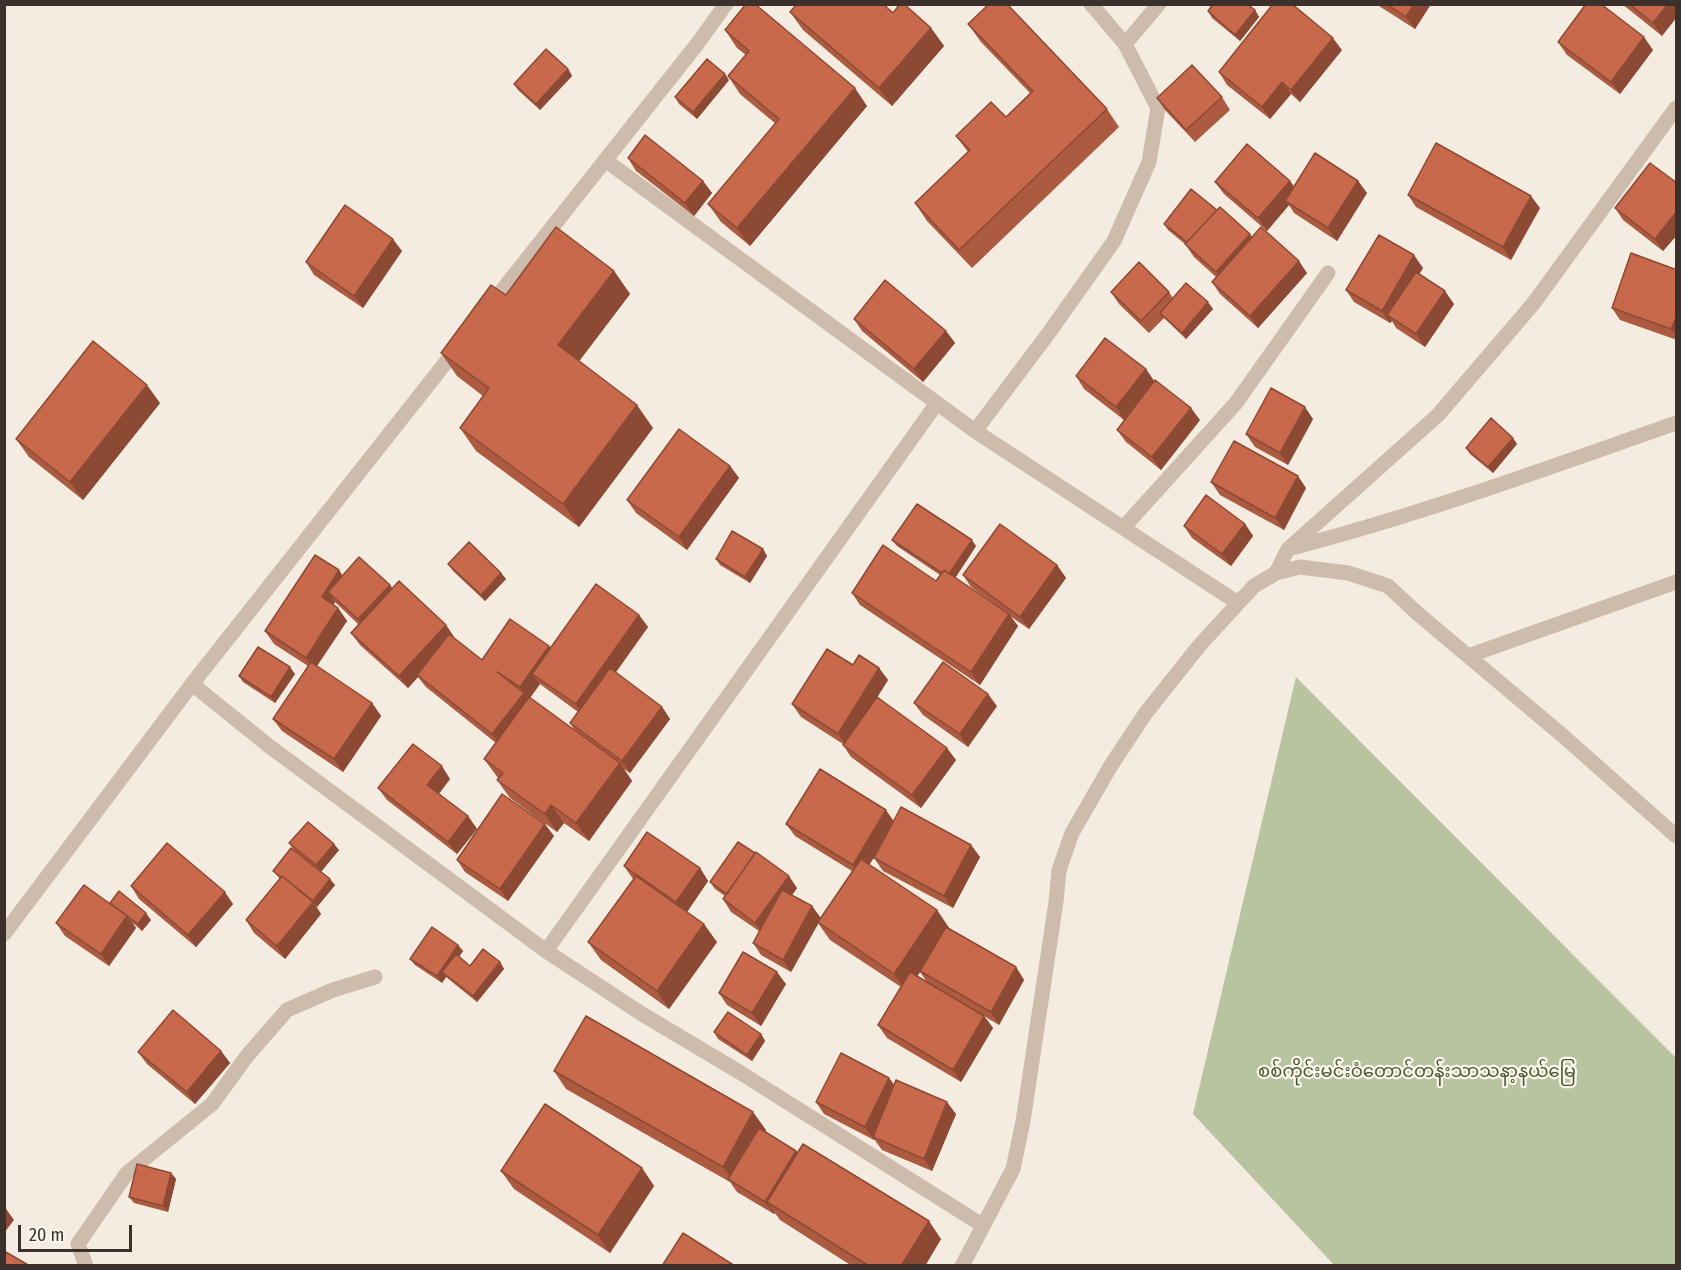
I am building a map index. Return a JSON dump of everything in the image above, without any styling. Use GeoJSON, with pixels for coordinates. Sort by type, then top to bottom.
{"type":"FeatureCollection","features":[{"type":"Feature","properties":{"kind":"street"},"geometry":{"type":"LineString","coordinates":[[480,319],[698,43],[726,4]]}},
{"type":"Feature","properties":{"kind":"street"},"geometry":{"type":"LineString","coordinates":[[975,432],[1114,241],[1149,162],[1158,108],[1125,44],[1091,4]]}},
{"type":"Feature","properties":{"kind":"street"},"geometry":{"type":"LineString","coordinates":[[1125,44],[1159,4]]}},
{"type":"Feature","properties":{"kind":"street"},"geometry":{"type":"LineString","coordinates":[[1276,573],[1288,549],[1438,415],[1533,304],[1677,108]]}},
{"type":"Feature","properties":{"kind":"street"},"geometry":{"type":"LineString","coordinates":[[605,160],[975,432],[1238,603]]}},
{"type":"Feature","properties":{"kind":"street"},"geometry":{"type":"LineString","coordinates":[[1123,528],[1236,403],[1328,273]]}},
{"type":"Feature","properties":{"kind":"street"},"geometry":{"type":"LineString","coordinates":[[4,934],[192,684],[465,338]]}},
{"type":"Feature","properties":{"kind":"street"},"geometry":{"type":"LineString","coordinates":[[546,951],[937,403]]}},
{"type":"Feature","properties":{"kind":"street"},"geometry":{"type":"LineString","coordinates":[[1288,549],[1444,504],[1677,423]]}},
{"type":"Feature","properties":{"kind":"street"},"geometry":{"type":"LineString","coordinates":[[962,1266],[1013,1169],[1023,1121],[1055,914],[1059,870],[1072,833],[1110,767],[1145,714],[1184,664],[1254,586],[1276,573],[1300,567],[1348,573],[1388,586],[1677,836]]}},
{"type":"Feature","properties":{"kind":"street"},"geometry":{"type":"LineString","coordinates":[[1468,656],[1677,582]]}},
{"type":"Feature","properties":{"kind":"street"},"geometry":{"type":"LineString","coordinates":[[192,684],[268,746],[546,951],[642,1014],[741,1073],[982,1225]]}},
{"type":"Feature","properties":{"kind":"street"},"geometry":{"type":"LineString","coordinates":[[86,1266],[78,1244],[127,1173],[212,1104],[247,1056],[287,1010],[333,990],[375,977]]}},
{"type":"Feature","properties":{"kind":"green space","name":"စစ်ကိုင်းမင်းဝံတောင်တန်းသာသနာ့နယ်မြေ"},"geometry":{"type":"Polygon","coordinates":[[[1296,677],[1676,1058],[1676,1265],[1334,1265],[1193,1114],[1296,677]]]}},
{"type":"Feature","properties":{"kind":"building"},"geometry":{"type":"Polygon","coordinates":[[[746,4],[755,4],[855,88],[737,228],[708,204],[779,119],[728,76],[749,51],[725,30],[746,4]]]}},
{"type":"Feature","properties":{"kind":"building"},"geometry":{"type":"Polygon","coordinates":[[[797,4],[883,4],[893,13],[900,4],[904,4],[931,28],[879,88],[790,12],[797,4]]]}},
{"type":"Feature","properties":{"kind":"building"},"geometry":{"type":"Polygon","coordinates":[[[989,4],[1007,4],[1107,109],[959,250],[915,203],[970,150],[956,136],[991,102],[1006,117],[1033,91],[968,24],[989,4]]]}},
{"type":"Feature","properties":{"kind":"building"},"geometry":{"type":"Polygon","coordinates":[[[1213,4],[1247,4],[1255,10],[1235,35],[1208,11],[1213,4]]]}},
{"type":"Feature","properties":{"kind":"building"},"geometry":{"type":"Polygon","coordinates":[[[1273,4],[1292,4],[1333,38],[1291,90],[1282,82],[1262,107],[1219,72],[1273,4]]]}},
{"type":"Feature","properties":{"kind":"building"},"geometry":{"type":"Polygon","coordinates":[[[1387,4],[1414,4],[1406,17],[1387,4]]]}},
{"type":"Feature","properties":{"kind":"building"},"geometry":{"type":"Polygon","coordinates":[[[1586,4],[1601,4],[1644,37],[1611,82],[1558,42],[1586,4]]]}},
{"type":"Feature","properties":{"kind":"building"},"geometry":{"type":"Polygon","coordinates":[[[1629,4],[1668,4],[1653,23],[1629,4]]]}},
{"type":"Feature","properties":{"kind":"building"},"geometry":{"type":"Polygon","coordinates":[[[546,49],[568,69],[536,104],[514,84],[546,49]]]}},
{"type":"Feature","properties":{"kind":"building"},"geometry":{"type":"Polygon","coordinates":[[[707,59],[725,74],[693,112],[675,97],[707,59]]]}},
{"type":"Feature","properties":{"kind":"building"},"geometry":{"type":"Polygon","coordinates":[[[1192,65],[1222,97],[1186,130],[1157,98],[1192,65]]]}},
{"type":"Feature","properties":{"kind":"building"},"geometry":{"type":"Polygon","coordinates":[[[645,135],[703,181],[685,203],[628,158],[645,135]]]}},
{"type":"Feature","properties":{"kind":"building"},"geometry":{"type":"Polygon","coordinates":[[[1436,143],[1531,196],[1503,247],[1408,195],[1436,143]]]}},
{"type":"Feature","properties":{"kind":"building"},"geometry":{"type":"Polygon","coordinates":[[[1247,144],[1290,181],[1258,218],[1215,182],[1247,144]]]}},
{"type":"Feature","properties":{"kind":"building"},"geometry":{"type":"Polygon","coordinates":[[[1315,153],[1358,181],[1328,228],[1285,201],[1315,153]]]}},
{"type":"Feature","properties":{"kind":"building"},"geometry":{"type":"Polygon","coordinates":[[[1650,163],[1677,183],[1677,211],[1655,239],[1615,208],[1650,163]]]}},
{"type":"Feature","properties":{"kind":"building"},"geometry":{"type":"Polygon","coordinates":[[[1191,189],[1217,210],[1187,242],[1164,224],[1191,189]]]}},
{"type":"Feature","properties":{"kind":"building"},"geometry":{"type":"Polygon","coordinates":[[[345,205],[393,239],[354,296],[306,262],[345,205]]]}},
{"type":"Feature","properties":{"kind":"building"},"geometry":{"type":"Polygon","coordinates":[[[1220,207],[1250,234],[1216,272],[1185,244],[1220,207]]]}},
{"type":"Feature","properties":{"kind":"building"},"geometry":{"type":"Polygon","coordinates":[[[556,227],[614,271],[558,345],[637,405],[563,504],[460,428],[489,388],[441,353],[491,285],[506,295],[556,227]]]}},
{"type":"Feature","properties":{"kind":"building"},"geometry":{"type":"Polygon","coordinates":[[[1261,227],[1299,261],[1250,316],[1212,282],[1261,227]]]}},
{"type":"Feature","properties":{"kind":"building"},"geometry":{"type":"Polygon","coordinates":[[[1379,235],[1414,255],[1382,311],[1346,290],[1379,235]]]}},
{"type":"Feature","properties":{"kind":"building"},"geometry":{"type":"Polygon","coordinates":[[[1631,253],[1677,270],[1677,315],[1671,329],[1612,308],[1631,253]]]}},
{"type":"Feature","properties":{"kind":"building"},"geometry":{"type":"Polygon","coordinates":[[[1139,262],[1169,292],[1141,321],[1111,292],[1139,262]]]}},
{"type":"Feature","properties":{"kind":"building"},"geometry":{"type":"Polygon","coordinates":[[[1416,272],[1445,291],[1416,334],[1387,315],[1416,272]]]}},
{"type":"Feature","properties":{"kind":"building"},"geometry":{"type":"Polygon","coordinates":[[[885,280],[946,331],[914,369],[854,319],[885,280]]]}},
{"type":"Feature","properties":{"kind":"building"},"geometry":{"type":"Polygon","coordinates":[[[1186,283],[1208,302],[1182,333],[1160,313],[1186,283]]]}},
{"type":"Feature","properties":{"kind":"building"},"geometry":{"type":"Polygon","coordinates":[[[1105,338],[1146,369],[1116,407],[1076,376],[1105,338]]]}},
{"type":"Feature","properties":{"kind":"building"},"geometry":{"type":"Polygon","coordinates":[[[93,341],[147,385],[70,482],[16,439],[93,341]]]}},
{"type":"Feature","properties":{"kind":"building"},"geometry":{"type":"Polygon","coordinates":[[[1155,380],[1191,408],[1152,457],[1117,430],[1155,380]]]}},
{"type":"Feature","properties":{"kind":"building"},"geometry":{"type":"Polygon","coordinates":[[[1271,388],[1305,407],[1280,453],[1246,434],[1271,388]]]}},
{"type":"Feature","properties":{"kind":"building"},"geometry":{"type":"Polygon","coordinates":[[[1491,418],[1513,438],[1488,467],[1466,448],[1491,418]]]}},
{"type":"Feature","properties":{"kind":"building"},"geometry":{"type":"Polygon","coordinates":[[[679,429],[730,466],[679,537],[627,500],[679,429]]]}},
{"type":"Feature","properties":{"kind":"building"},"geometry":{"type":"Polygon","coordinates":[[[1234,441],[1298,476],[1275,518],[1211,482],[1234,441]]]}},
{"type":"Feature","properties":{"kind":"building"},"geometry":{"type":"Polygon","coordinates":[[[1206,495],[1245,524],[1222,554],[1184,526],[1206,495]]]}},
{"type":"Feature","properties":{"kind":"building"},"geometry":{"type":"Polygon","coordinates":[[[917,504],[972,540],[949,574],[944,570],[942,573],[892,540],[917,504]]]}},
{"type":"Feature","properties":{"kind":"building"},"geometry":{"type":"Polygon","coordinates":[[[1000,524],[1057,565],[1020,617],[963,575],[1000,524]]]}},
{"type":"Feature","properties":{"kind":"building"},"geometry":{"type":"Polygon","coordinates":[[[732,531],[763,549],[745,577],[716,559],[732,531]]]}},
{"type":"Feature","properties":{"kind":"building"},"geometry":{"type":"Polygon","coordinates":[[[469,542],[501,573],[481,595],[448,564],[469,542]]]}},
{"type":"Feature","properties":{"kind":"building"},"geometry":{"type":"Polygon","coordinates":[[[883,545],[936,581],[944,570],[1009,614],[971,672],[852,593],[883,545]]]}},
{"type":"Feature","properties":{"kind":"building"},"geometry":{"type":"Polygon","coordinates":[[[315,555],[339,570],[322,597],[338,608],[306,658],[265,631],[315,555]]]}},
{"type":"Feature","properties":{"kind":"building"},"geometry":{"type":"Polygon","coordinates":[[[359,557],[390,585],[358,619],[328,592],[359,557]]]}},
{"type":"Feature","properties":{"kind":"building"},"geometry":{"type":"Polygon","coordinates":[[[399,581],[446,625],[399,676],[351,633],[399,581]]]}},
{"type":"Feature","properties":{"kind":"building"},"geometry":{"type":"Polygon","coordinates":[[[596,584],[639,615],[576,704],[532,674],[596,584]]]}},
{"type":"Feature","properties":{"kind":"building"},"geometry":{"type":"Polygon","coordinates":[[[510,619],[549,646],[520,687],[497,672],[524,693],[492,734],[417,675],[449,634],[482,660],[510,619]]]}},
{"type":"Feature","properties":{"kind":"building"},"geometry":{"type":"Polygon","coordinates":[[[258,647],[290,667],[271,697],[239,676],[258,647]]]}},
{"type":"Feature","properties":{"kind":"building"},"geometry":{"type":"Polygon","coordinates":[[[827,649],[853,665],[859,655],[879,668],[838,734],[792,704],[827,649]]]}},
{"type":"Feature","properties":{"kind":"building"},"geometry":{"type":"Polygon","coordinates":[[[311,662],[372,703],[334,759],[273,719],[311,662]]]}},
{"type":"Feature","properties":{"kind":"building"},"geometry":{"type":"Polygon","coordinates":[[[943,662],[988,694],[960,734],[914,703],[943,662]]]}},
{"type":"Feature","properties":{"kind":"building"},"geometry":{"type":"Polygon","coordinates":[[[610,668],[662,707],[622,761],[570,723],[610,668]]]}},
{"type":"Feature","properties":{"kind":"building"},"geometry":{"type":"Polygon","coordinates":[[[529,697],[620,763],[576,823],[551,805],[545,814],[497,780],[503,773],[484,759],[529,697]]]}},
{"type":"Feature","properties":{"kind":"building"},"geometry":{"type":"Polygon","coordinates":[[[877,697],[947,748],[912,795],[843,745],[877,697]]]}},
{"type":"Feature","properties":{"kind":"building"},"geometry":{"type":"Polygon","coordinates":[[[413,744],[442,766],[427,785],[468,816],[448,842],[378,788],[413,744]]]}},
{"type":"Feature","properties":{"kind":"building"},"geometry":{"type":"Polygon","coordinates":[[[820,769],[886,810],[853,865],[786,824],[820,769]]]}},
{"type":"Feature","properties":{"kind":"building"},"geometry":{"type":"Polygon","coordinates":[[[502,794],[545,824],[500,889],[457,860],[502,794]]]}},
{"type":"Feature","properties":{"kind":"building"},"geometry":{"type":"Polygon","coordinates":[[[901,807],[971,845],[944,896],[874,858],[901,807]]]}},
{"type":"Feature","properties":{"kind":"building"},"geometry":{"type":"Polygon","coordinates":[[[308,822],[334,844],[316,865],[289,843],[308,822]]]}},
{"type":"Feature","properties":{"kind":"building"},"geometry":{"type":"Polygon","coordinates":[[[647,832],[700,868],[676,902],[624,866],[647,832]]]}},
{"type":"Feature","properties":{"kind":"building"},"geometry":{"type":"Polygon","coordinates":[[[738,842],[755,853],[727,894],[710,882],[738,842]]]}},
{"type":"Feature","properties":{"kind":"building"},"geometry":{"type":"Polygon","coordinates":[[[167,843],[225,892],[188,935],[131,886],[167,843]]]}},
{"type":"Feature","properties":{"kind":"building"},"geometry":{"type":"Polygon","coordinates":[[[291,848],[330,879],[313,901],[273,871],[291,848]]]}},
{"type":"Feature","properties":{"kind":"building"},"geometry":{"type":"Polygon","coordinates":[[[756,852],[789,876],[755,923],[723,899],[756,852]]]}},
{"type":"Feature","properties":{"kind":"building"},"geometry":{"type":"Polygon","coordinates":[[[861,859],[937,910],[894,974],[818,922],[861,859]]]}},
{"type":"Feature","properties":{"kind":"building"},"geometry":{"type":"Polygon","coordinates":[[[282,876],[313,902],[277,946],[246,920],[282,876]]]}},
{"type":"Feature","properties":{"kind":"building"},"geometry":{"type":"Polygon","coordinates":[[[636,876],[704,924],[657,991],[588,942],[636,876]]]}},
{"type":"Feature","properties":{"kind":"building"},"geometry":{"type":"Polygon","coordinates":[[[84,885],[127,916],[101,954],[56,923],[84,885]]]}},
{"type":"Feature","properties":{"kind":"building"},"geometry":{"type":"Polygon","coordinates":[[[782,890],[812,906],[783,960],[753,943],[782,890]]]}},
{"type":"Feature","properties":{"kind":"building"},"geometry":{"type":"Polygon","coordinates":[[[119,891],[146,913],[138,924],[110,903],[119,891]]]}},
{"type":"Feature","properties":{"kind":"building"},"geometry":{"type":"Polygon","coordinates":[[[432,927],[458,945],[437,976],[410,959],[432,927]]]}},
{"type":"Feature","properties":{"kind":"building"},"geometry":{"type":"Polygon","coordinates":[[[946,927],[1016,967],[991,1012],[920,971],[946,927]]]}},
{"type":"Feature","properties":{"kind":"building"},"geometry":{"type":"Polygon","coordinates":[[[483,949],[500,962],[473,996],[442,972],[456,954],[470,966],[483,949]]]}},
{"type":"Feature","properties":{"kind":"building"},"geometry":{"type":"Polygon","coordinates":[[[743,952],[777,972],[752,1013],[719,993],[743,952]]]}},
{"type":"Feature","properties":{"kind":"building"},"geometry":{"type":"Polygon","coordinates":[[[910,972],[984,1016],[953,1070],[878,1025],[910,972]]]}},
{"type":"Feature","properties":{"kind":"building"},"geometry":{"type":"Polygon","coordinates":[[[173,1010],[221,1051],[187,1092],[138,1052],[173,1010]]]}},
{"type":"Feature","properties":{"kind":"building"},"geometry":{"type":"Polygon","coordinates":[[[728,1012],[761,1034],[747,1055],[714,1032],[728,1012]]]}},
{"type":"Feature","properties":{"kind":"building"},"geometry":{"type":"Polygon","coordinates":[[[586,1016],[753,1112],[723,1167],[554,1071],[586,1016]]]}},
{"type":"Feature","properties":{"kind":"building"},"geometry":{"type":"Polygon","coordinates":[[[841,1053],[889,1078],[865,1127],[816,1102],[841,1053]]]}},
{"type":"Feature","properties":{"kind":"building"},"geometry":{"type":"Polygon","coordinates":[[[896,1080],[947,1102],[924,1159],[873,1137],[896,1080]]]}},
{"type":"Feature","properties":{"kind":"building"},"geometry":{"type":"Polygon","coordinates":[[[545,1104],[642,1168],[598,1235],[501,1171],[545,1104]]]}},
{"type":"Feature","properties":{"kind":"building"},"geometry":{"type":"Polygon","coordinates":[[[759,1128],[796,1151],[765,1202],[728,1179],[759,1128]]]}},
{"type":"Feature","properties":{"kind":"building"},"geometry":{"type":"Polygon","coordinates":[[[803,1144],[929,1221],[901,1266],[869,1266],[767,1202],[803,1144]]]}},
{"type":"Feature","properties":{"kind":"building"},"geometry":{"type":"Polygon","coordinates":[[[137,1164],[171,1173],[163,1206],[129,1197],[137,1164]]]}},
{"type":"Feature","properties":{"kind":"building"},"geometry":{"type":"Polygon","coordinates":[[[683,1233],[735,1266],[662,1266],[683,1233]]]}},
{"type":"Feature","properties":{"kind":"building"},"geometry":{"type":"Polygon","coordinates":[[[4,1251],[30,1266],[4,1266],[4,1251]]]}}]}
